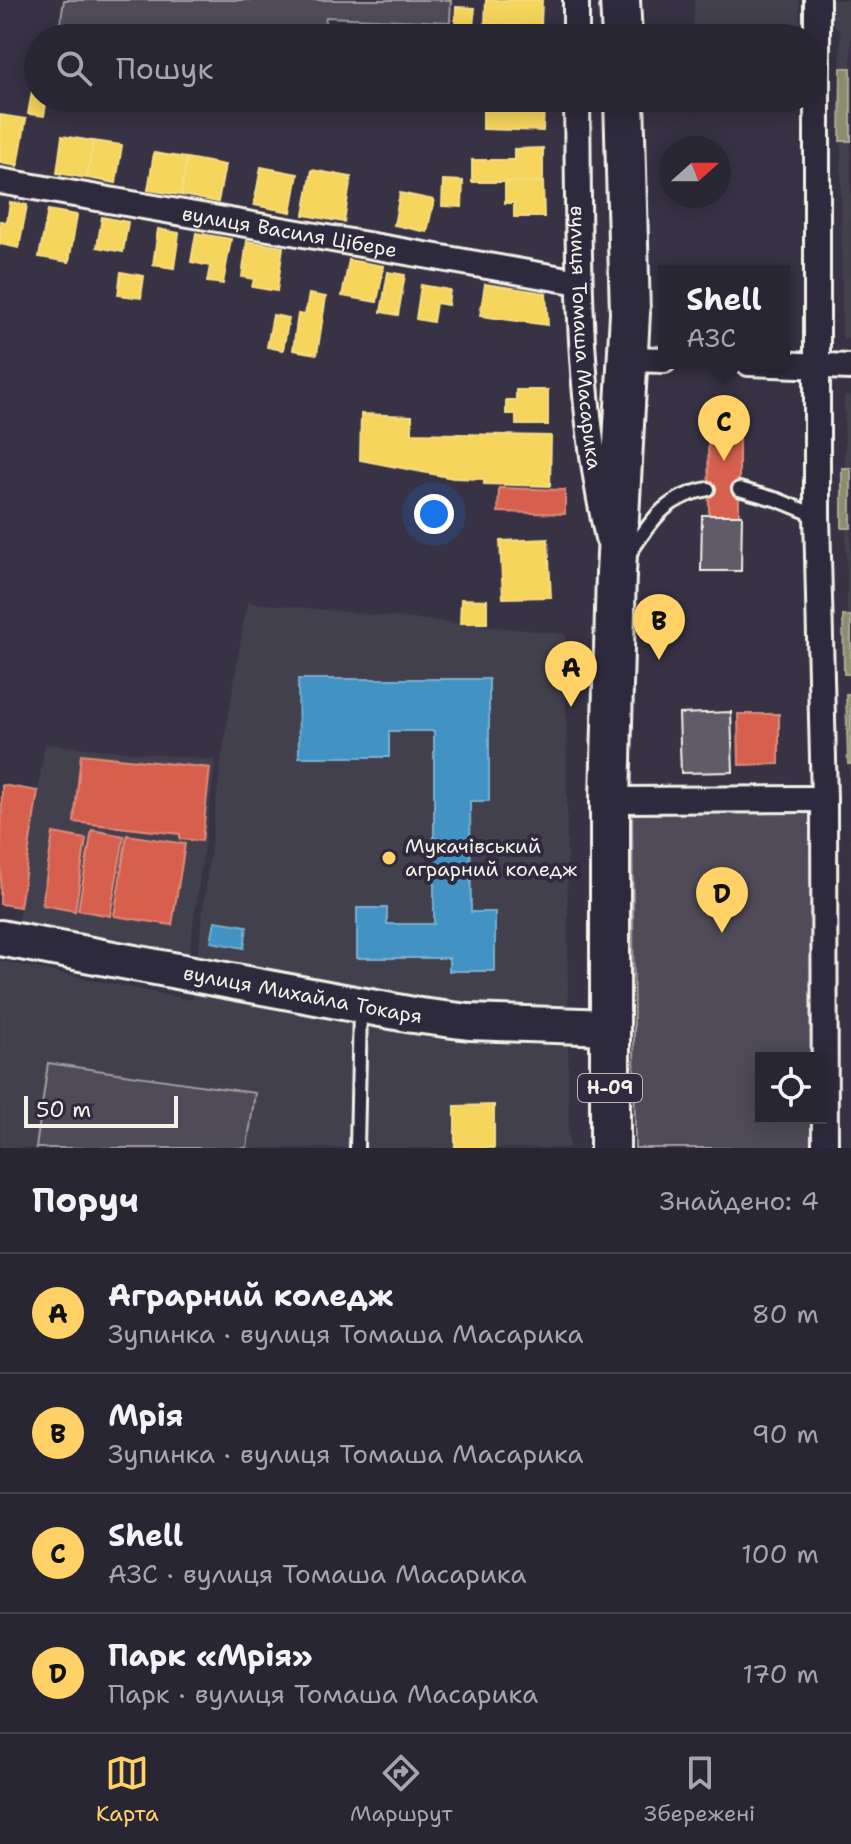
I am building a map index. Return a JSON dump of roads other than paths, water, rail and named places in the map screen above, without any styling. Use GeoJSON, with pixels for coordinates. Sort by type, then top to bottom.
{"type":"FeatureCollection","features":[{"type":"Feature","properties":{"kind":"main road"},"geometry":{"type":"LineString","coordinates":[[620,0],[621,24]]}},
{"type":"Feature","properties":{"kind":"main road","name":"вулиця Томаша Масарика"},"geometry":{"type":"LineString","coordinates":[[610,1148],[610,800],[616,573],[647,359],[630,216],[625,112]]}},
{"type":"Feature","properties":{"kind":"street"},"geometry":{"type":"LineString","coordinates":[[576,0],[576,24]]}},
{"type":"Feature","properties":{"kind":"street"},"geometry":{"type":"LineString","coordinates":[[817,0],[817,24]]}},
{"type":"Feature","properties":{"kind":"street","name":"вулиця Томаша Масарика"},"geometry":{"type":"LineString","coordinates":[[577,112],[579,282],[590,442],[616,573]]}},
{"type":"Feature","properties":{"kind":"street"},"geometry":{"type":"LineString","coordinates":[[817,112],[817,516],[824,799],[825,1148]]}},
{"type":"Feature","properties":{"kind":"street","name":"вулиця Василя Цібере"},"geometry":{"type":"LineString","coordinates":[[0,181],[579,282]]}},
{"type":"Feature","properties":{"kind":"street"},"geometry":{"type":"LineString","coordinates":[[790,365],[851,367]]}},
{"type":"Feature","properties":{"kind":"street"},"geometry":{"type":"LineString","coordinates":[[610,800],[824,799]]}},
{"type":"Feature","properties":{"kind":"street","name":"вулиця Михайла Токаря"},"geometry":{"type":"LineString","coordinates":[[0,938],[360,1006],[469,1022],[610,1027]]}},
{"type":"Feature","properties":{"kind":"lane"},"geometry":{"type":"LineString","coordinates":[[616,573],[658,512],[675,499],[708,489]]}},
{"type":"Feature","properties":{"kind":"lane"},"geometry":{"type":"LineString","coordinates":[[739,489],[817,516]]}},
{"type":"Feature","properties":{"kind":"lane"},"geometry":{"type":"LineString","coordinates":[[357,1148],[360,1006]]}},
{"type":"Feature","properties":{"kind":"place","name":"Shell"},"geometry":{"type":"Point","coordinates":[724,461]}},
{"type":"Feature","properties":{"kind":"place","name":"Мрія"},"geometry":{"type":"Point","coordinates":[659,660]}},
{"type":"Feature","properties":{"kind":"place","name":"Аграрний коледж"},"geometry":{"type":"Point","coordinates":[571,707]}},
{"type":"Feature","properties":{"kind":"place","name":"Мукачівський аграрний коледж"},"geometry":{"type":"Point","coordinates":[389,858]}},
{"type":"Feature","properties":{"kind":"place","name":"Парк «Мрія»"},"geometry":{"type":"Point","coordinates":[722,933]}}]}
